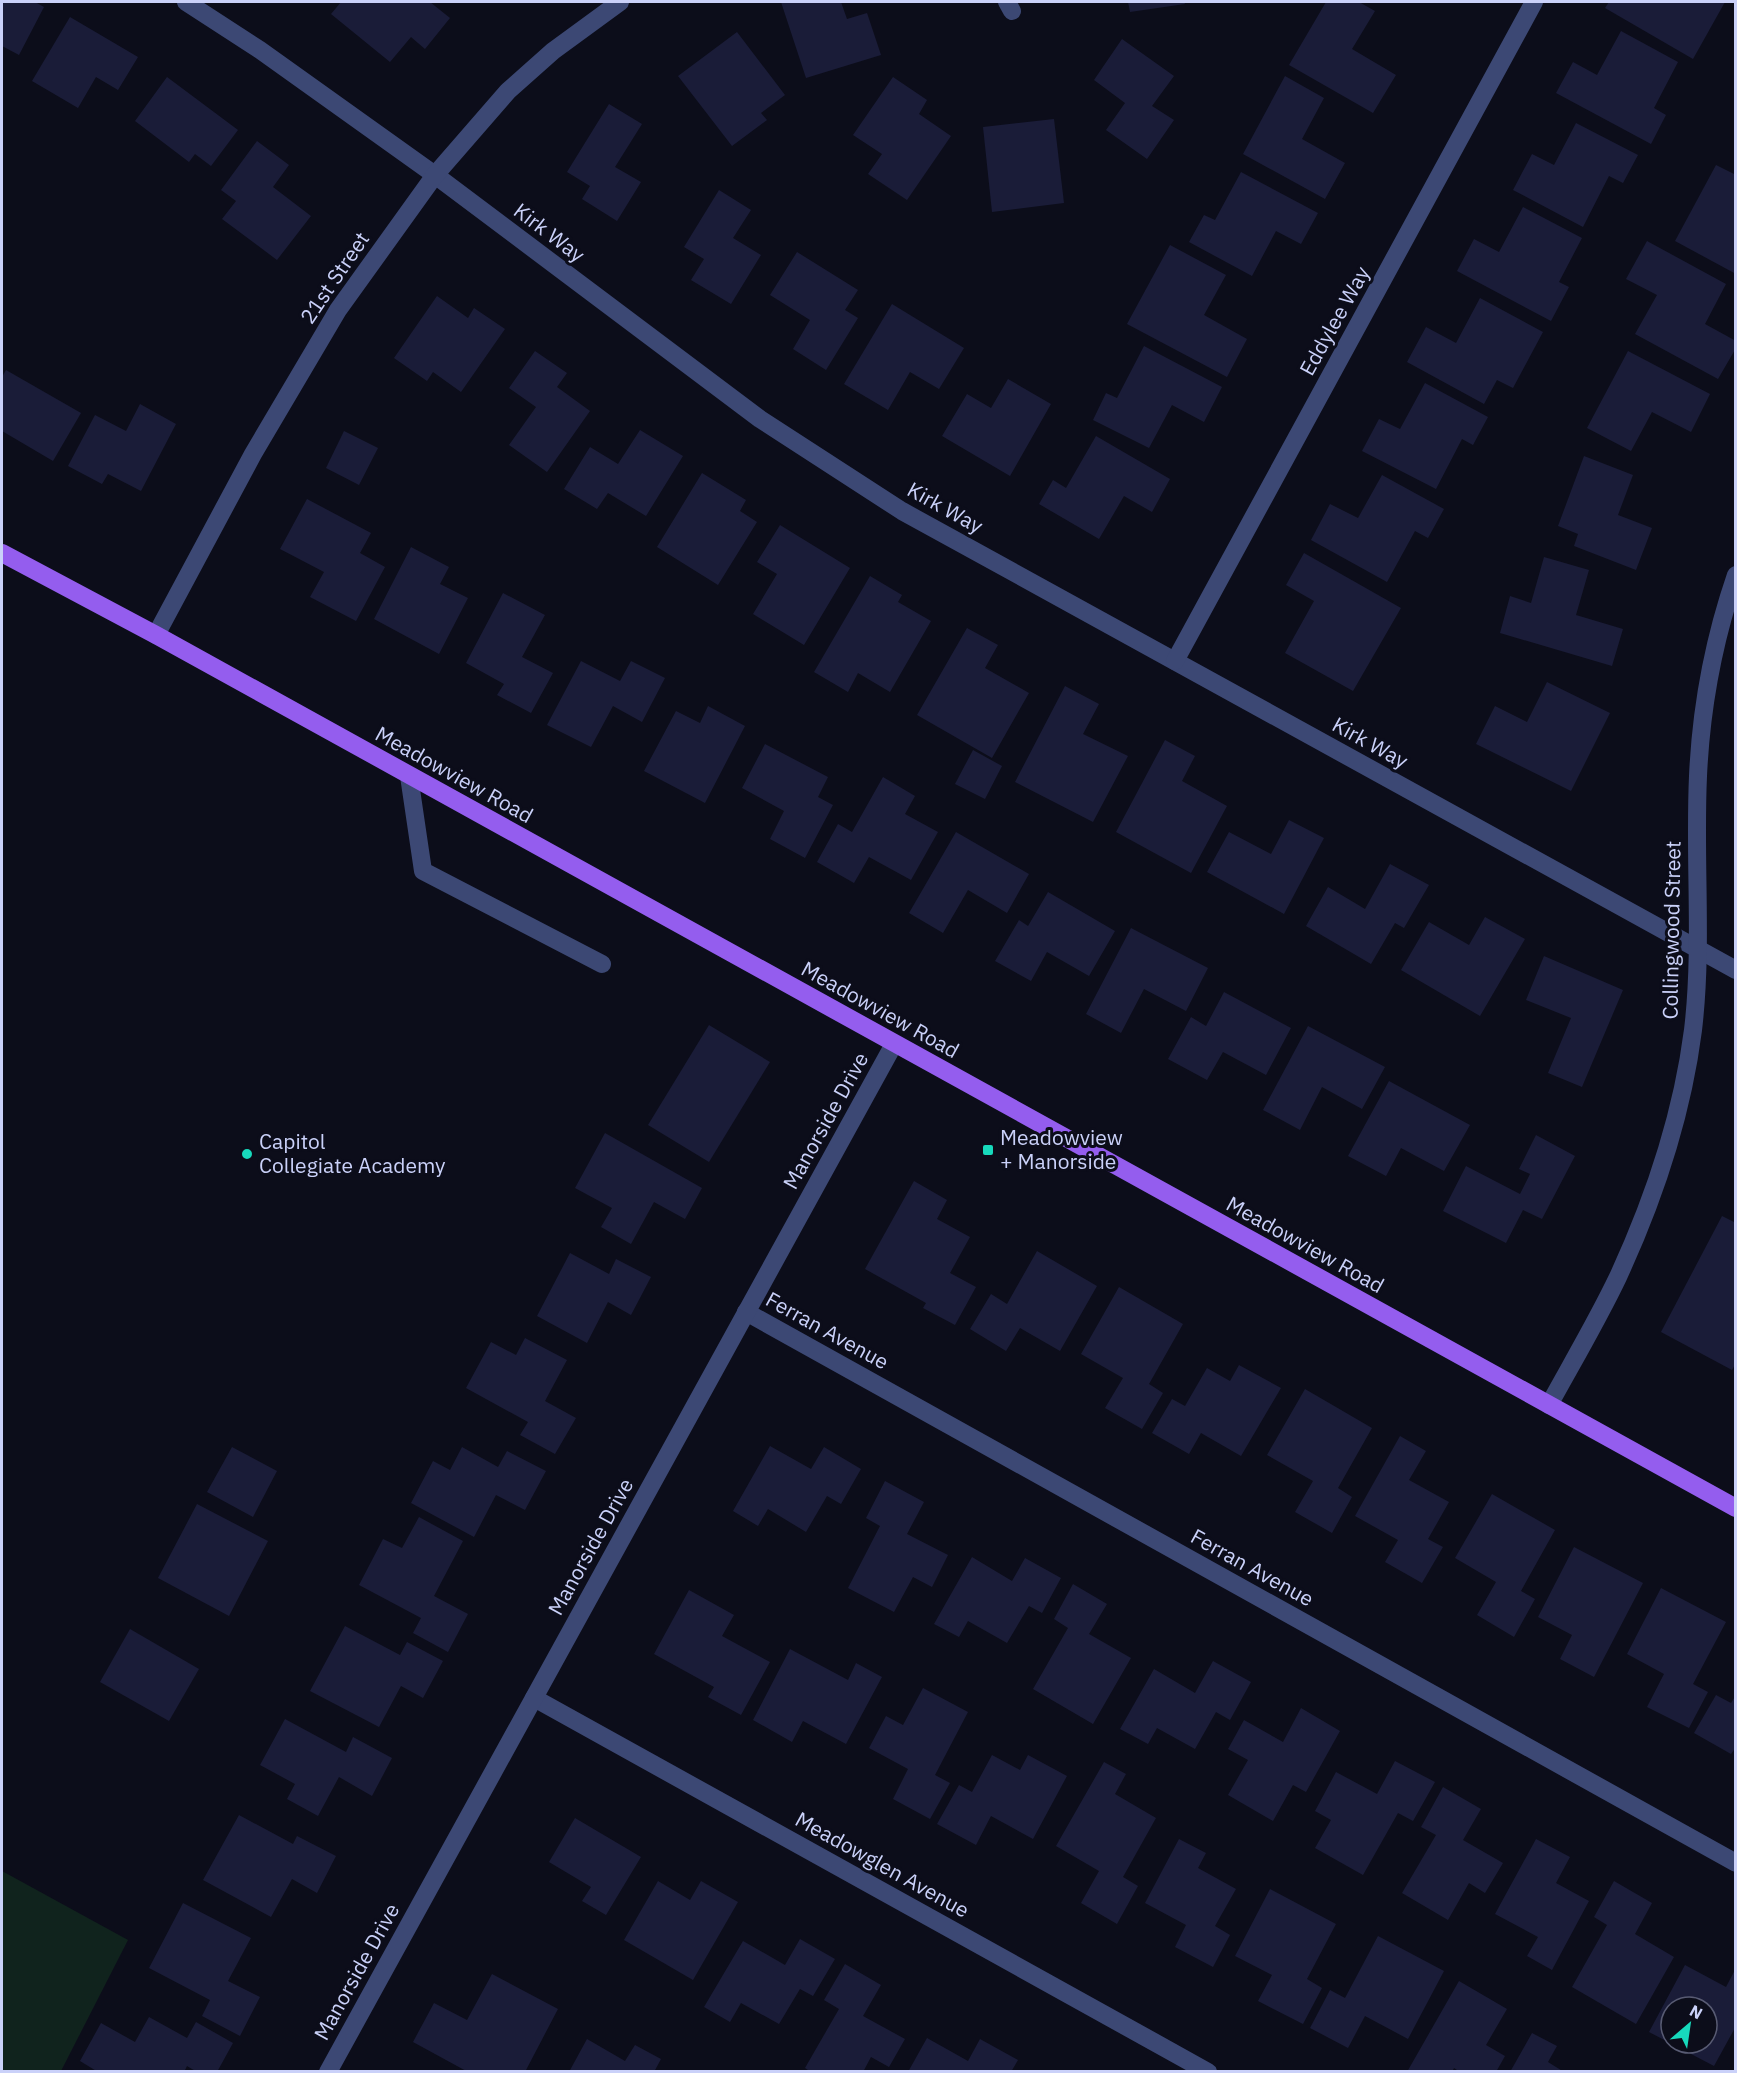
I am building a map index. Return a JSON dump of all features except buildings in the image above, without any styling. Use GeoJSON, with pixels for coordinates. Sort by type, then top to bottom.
{"type":"FeatureCollection","features":[{"type":"Feature","properties":{"kind":"main road","name":"Meadowview Road"},"geometry":{"type":"LineString","coordinates":[[2,553],[156,635],[1736,1508]]}},
{"type":"Feature","properties":{"kind":"street","name":"Kirk Way"},"geometry":{"type":"LineString","coordinates":[[186,2],[260,50],[435,175],[760,419],[902,511],[1736,970]]}},
{"type":"Feature","properties":{"kind":"street","name":"21st Street"},"geometry":{"type":"LineString","coordinates":[[156,635],[253,454],[338,310],[435,175],[508,91],[553,51],[620,2]]}},
{"type":"Feature","properties":{"kind":"street","name":"Eddylee Way"},"geometry":{"type":"LineString","coordinates":[[1174,661],[1534,2]]}},
{"type":"Feature","properties":{"kind":"street","name":"Collingwood Street"},"geometry":{"type":"LineString","coordinates":[[1549,1405],[1617,1279],[1650,1204],[1674,1125],[1692,1031],[1699,950],[1698,774],[1708,686],[1728,599],[1736,575]]}},
{"type":"Feature","properties":{"kind":"street"},"geometry":{"type":"LineString","coordinates":[[410,776],[423,871],[602,964]]}},
{"type":"Feature","properties":{"kind":"street","name":"Manorside Drive"},"geometry":{"type":"LineString","coordinates":[[328,2072],[894,1044]]}},
{"type":"Feature","properties":{"kind":"street","name":"Ferran Avenue"},"geometry":{"type":"LineString","coordinates":[[747,1312],[1736,1863]]}},
{"type":"Feature","properties":{"kind":"street","name":"Meadowglen Avenue"},"geometry":{"type":"LineString","coordinates":[[534,1698],[1208,2072]]}},
{"type":"Feature","properties":{"kind":"green space"},"geometry":{"type":"Polygon","coordinates":[[[2,1871],[128,1940],[61,2071],[2,2071],[2,1871]]]}},
{"type":"Feature","properties":{"kind":"place","name":"Meadowview + Manorside"},"geometry":{"type":"Point","coordinates":[988,1150]}},
{"type":"Feature","properties":{"kind":"place","name":"Capitol Collegiate Academy"},"geometry":{"type":"Point","coordinates":[247,1154]}}]}
